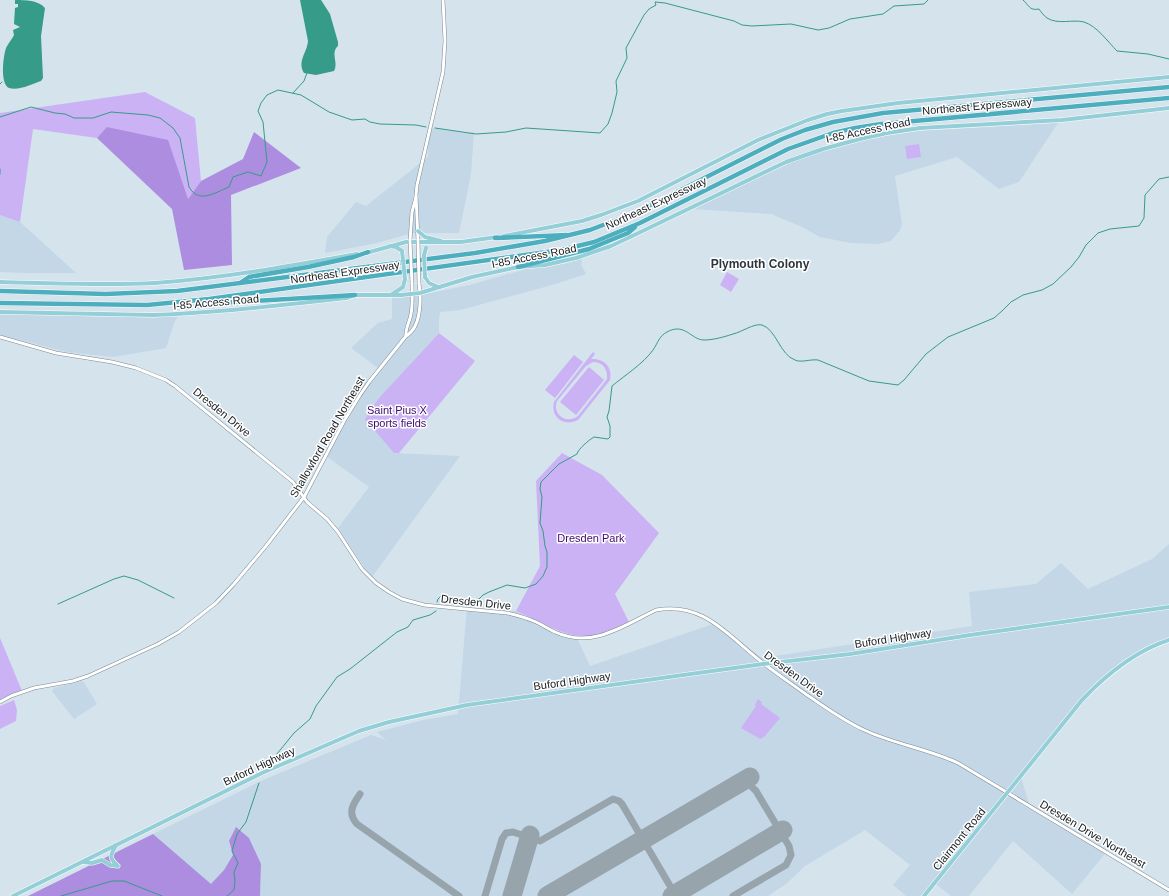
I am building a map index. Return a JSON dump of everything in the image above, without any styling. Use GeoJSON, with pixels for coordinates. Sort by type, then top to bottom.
{"type":"FeatureCollection","features":[{"type":"Feature","properties":{"kind":"highway","name":"Northeast Expressway"},"geometry":{"type":"LineString","coordinates":[[0,291],[136,294],[177,291],[475,253],[540,242],[572,235],[637,212],[782,139],[805,130],[834,122],[855,117],[906,110],[1169,87]]}},
{"type":"Feature","properties":{"kind":"highway","name":"Northeast Expressway"},"geometry":{"type":"LineString","coordinates":[[0,303],[147,305],[209,299],[561,250],[594,242],[640,223],[788,149],[833,133],[881,124],[1169,98]]}},
{"type":"Feature","properties":{"kind":"highway"},"geometry":{"type":"LineString","coordinates":[[518,267],[589,249],[628,233],[640,223]]}},
{"type":"Feature","properties":{"kind":"highway"},"geometry":{"type":"LineString","coordinates":[[495,238],[572,235]]}},
{"type":"Feature","properties":{"kind":"highway"},"geometry":{"type":"LineString","coordinates":[[240,283],[249,277],[308,267],[354,257],[368,252]]}},
{"type":"Feature","properties":{"kind":"highway"},"geometry":{"type":"LineString","coordinates":[[209,299],[220,303],[355,295]]}},
{"type":"Feature","properties":{"kind":"main road","name":"I-85 Access Road"},"geometry":{"type":"LineString","coordinates":[[0,282],[104,284],[174,281],[232,275],[368,252],[410,241],[461,242],[495,238],[582,221],[617,209],[638,201],[758,140],[827,114],[870,106],[1169,77]]}},
{"type":"Feature","properties":{"kind":"main road","name":"I-85 Access Road"},"geometry":{"type":"LineString","coordinates":[[0,312],[153,315],[176,314],[283,305],[347,298],[355,295],[420,293],[472,277],[518,267],[545,265],[576,258],[611,246],[651,228],[766,170],[806,154],[848,142],[887,133],[920,128],[1062,120],[1169,108]]}},
{"type":"Feature","properties":{"kind":"main road"},"geometry":{"type":"LineString","coordinates":[[418,231],[425,237],[443,242]]}},
{"type":"Feature","properties":{"kind":"main road"},"geometry":{"type":"LineString","coordinates":[[436,242],[426,248],[424,255],[425,277],[429,283],[439,287]]}},
{"type":"Feature","properties":{"kind":"main road"},"geometry":{"type":"LineString","coordinates":[[390,246],[396,247],[402,251],[406,279],[403,287],[390,295]]}},
{"type":"Feature","properties":{"kind":"main road","name":"Buford Highway"},"geometry":{"type":"LineString","coordinates":[[13,896],[264,772],[359,731],[389,722],[467,705],[763,664],[850,654],[970,635],[1169,607]]}},
{"type":"Feature","properties":{"kind":"main road","name":"Clairmont Road"},"geometry":{"type":"LineString","coordinates":[[924,896],[1078,704],[1134,657],[1154,645],[1169,640]]}},
{"type":"Feature","properties":{"kind":"main road"},"geometry":{"type":"LineString","coordinates":[[84,862],[92,863],[102,860],[110,865],[118,866],[111,860],[116,845]]}},
{"type":"Feature","properties":{"kind":"street","name":"Shallowford Road Northeast"},"geometry":{"type":"LineString","coordinates":[[406,336],[412,312],[410,241],[412,212],[443,72],[445,41],[443,0]]}},
{"type":"Feature","properties":{"kind":"street","name":"Shallowford Road Northeast"},"geometry":{"type":"LineString","coordinates":[[0,702],[11,696],[34,688],[74,681],[88,676],[173,636],[216,603],[230,589],[266,546],[304,497],[344,421],[360,395],[413,329],[419,314],[420,293],[416,195]]}},
{"type":"Feature","properties":{"kind":"street","name":"Dresden Drive"},"geometry":{"type":"LineString","coordinates":[[0,337],[56,353],[128,366],[166,380],[293,482],[307,502],[326,518],[338,532],[362,569],[389,592],[408,601],[424,605],[506,613],[536,622],[555,632],[569,637],[580,638],[605,635],[656,610],[665,608],[682,609],[697,613],[711,621],[763,664],[835,714],[863,730],[948,759],[1008,792]]}},
{"type":"Feature","properties":{"kind":"street","name":"Dresden Drive Northeast"},"geometry":{"type":"LineString","coordinates":[[1008,792],[1056,823],[1169,890]]}},
{"type":"Feature","properties":{"kind":"shaded area"},"geometry":{"type":"Polygon","coordinates":[[[15,0],[27,0],[39,3],[45,8],[41,36],[43,78],[41,81],[21,88],[13,89],[6,86],[4,81],[3,64],[6,48],[14,35],[13,30],[20,27],[14,24],[15,8],[18,7],[18,4],[15,4],[15,0]]]}},
{"type":"Feature","properties":{"kind":"shaded area"},"geometry":{"type":"Polygon","coordinates":[[[300,0],[321,0],[330,14],[338,42],[335,52],[336,65],[334,71],[316,75],[304,73],[302,69],[302,61],[308,41],[300,0]]]}},
{"type":"Feature","properties":{"kind":"shaded area"},"geometry":{"type":"Polygon","coordinates":[[[1058,123],[1019,182],[999,189],[957,157],[895,176],[902,224],[900,230],[891,241],[877,244],[851,243],[820,237],[802,227],[771,214],[693,209],[785,165],[838,146],[879,137],[919,131],[1058,123]]]}},
{"type":"Feature","properties":{"kind":"shaded area"},"geometry":{"type":"Polygon","coordinates":[[[107,127],[168,140],[188,199],[201,181],[243,159],[254,132],[301,168],[231,195],[232,265],[184,270],[172,209],[97,138],[107,127]]]}},
{"type":"Feature","properties":{"kind":"shaded area"},"geometry":{"type":"Polygon","coordinates":[[[432,128],[466,133],[474,132],[471,174],[459,233],[412,233],[377,243],[325,253],[327,237],[356,202],[366,206],[428,157],[428,139],[432,128]]]}},
{"type":"Feature","properties":{"kind":"shaded area"},"geometry":{"type":"Polygon","coordinates":[[[0,215],[20,222],[76,273],[0,272],[0,215]]]}},
{"type":"Feature","properties":{"kind":"shaded area"},"geometry":{"type":"Polygon","coordinates":[[[582,259],[581,264],[586,274],[552,285],[460,310],[440,312],[439,333],[410,364],[394,453],[460,456],[372,577],[338,528],[369,487],[326,456],[364,386],[378,368],[351,348],[378,323],[392,319],[392,298],[415,296],[470,285],[533,267],[564,264],[582,259]]]}},
{"type":"Feature","properties":{"kind":"shaded area"},"geometry":{"type":"Polygon","coordinates":[[[0,312],[148,315],[180,313],[174,323],[166,348],[113,357],[67,352],[20,340],[0,337],[0,312]]]}},
{"type":"Feature","properties":{"kind":"shaded area"},"geometry":{"type":"Polygon","coordinates":[[[1169,544],[1169,638],[1123,666],[1078,704],[1021,777],[1029,804],[1108,850],[1072,894],[1013,841],[969,896],[951,896],[933,882],[921,896],[906,896],[893,885],[910,865],[865,830],[805,866],[786,884],[768,896],[260,896],[261,864],[229,841],[233,855],[224,870],[211,885],[153,834],[263,780],[371,735],[386,740],[377,732],[423,720],[458,714],[467,607],[516,611],[556,630],[576,636],[590,666],[716,623],[762,658],[972,626],[969,592],[1036,584],[1061,563],[1088,589],[1152,559],[1169,544]]]}},
{"type":"Feature","properties":{"kind":"shaded area"},"geometry":{"type":"Polygon","coordinates":[[[83,681],[97,704],[74,719],[52,691],[54,688],[83,681]]]}},
{"type":"Feature","properties":{"kind":"shaded area"},"geometry":{"type":"Polygon","coordinates":[[[236,827],[249,838],[261,864],[260,896],[28,896],[153,834],[211,884],[224,870],[233,855],[229,841],[236,827]]]}},
{"type":"Feature","properties":{"kind":"green space"},"geometry":{"type":"Polygon","coordinates":[[[145,92],[195,118],[201,181],[188,199],[108,127],[97,138],[33,129],[20,222],[0,215],[0,113],[145,92]]]}},
{"type":"Feature","properties":{"kind":"green space"},"geometry":{"type":"Polygon","coordinates":[[[919,144],[921,157],[907,159],[905,146],[919,144]]]}},
{"type":"Feature","properties":{"kind":"green space"},"geometry":{"type":"Polygon","coordinates":[[[727,272],[739,279],[731,292],[720,285],[727,272]]]}},
{"type":"Feature","properties":{"kind":"green space","name":"Saint Pius X sports fields"},"geometry":{"type":"Polygon","coordinates":[[[439,333],[475,361],[399,453],[394,453],[365,419],[380,397],[439,333]]]}},
{"type":"Feature","properties":{"kind":"green space"},"geometry":{"type":"Polygon","coordinates":[[[593,352],[595,354],[591,359],[600,360],[609,367],[611,375],[610,380],[578,420],[573,422],[564,422],[556,417],[553,408],[554,402],[593,352]],[[593,362],[586,366],[557,401],[556,410],[561,417],[569,419],[578,416],[607,379],[606,369],[597,362],[593,362]]]}},
{"type":"Feature","properties":{"kind":"green space"},"geometry":{"type":"Polygon","coordinates":[[[574,355],[583,362],[555,398],[545,390],[574,355]]]}},
{"type":"Feature","properties":{"kind":"green space"},"geometry":{"type":"Polygon","coordinates":[[[589,367],[604,380],[576,415],[560,402],[589,367]]]}},
{"type":"Feature","properties":{"kind":"green space","name":"Dresden Park"},"geometry":{"type":"Polygon","coordinates":[[[562,453],[602,475],[659,533],[615,594],[629,622],[596,635],[583,636],[559,631],[516,611],[540,566],[536,481],[562,453]]]}},
{"type":"Feature","properties":{"kind":"green space"},"geometry":{"type":"Polygon","coordinates":[[[0,638],[22,691],[0,702],[0,638]]]}},
{"type":"Feature","properties":{"kind":"green space"},"geometry":{"type":"Polygon","coordinates":[[[758,699],[762,702],[761,704],[780,718],[764,737],[760,739],[741,728],[756,706],[755,705],[758,699]]]}},
{"type":"Feature","properties":{"kind":"green space"},"geometry":{"type":"Polygon","coordinates":[[[14,700],[17,710],[16,721],[0,729],[0,706],[14,700]]]}},
{"type":"Feature","properties":{"kind":"waterway"},"geometry":{"type":"LineString","coordinates":[[435,128],[476,134],[506,132],[526,128],[600,133],[608,124],[612,113],[617,92],[616,81],[627,58],[626,48],[644,15],[649,9],[656,5],[655,2],[665,3],[734,21],[742,25],[752,26],[791,24],[818,30],[829,28],[850,19],[883,14],[894,6],[924,4],[928,0]]}},
{"type":"Feature","properties":{"kind":"waterway"},"geometry":{"type":"LineString","coordinates":[[1023,0],[1031,8],[1039,9],[1047,18],[1051,20],[1061,22],[1080,21],[1089,24],[1098,31],[1117,51],[1148,54],[1169,59]]}},
{"type":"Feature","properties":{"kind":"waterway"},"geometry":{"type":"LineString","coordinates":[[293,93],[304,81],[307,73]]}},
{"type":"Feature","properties":{"kind":"waterway"},"geometry":{"type":"LineString","coordinates":[[0,117],[31,107],[65,114],[74,118],[93,118],[111,112],[148,115],[160,118],[173,128],[180,138],[189,187],[197,195],[202,196],[207,196],[229,187],[233,177],[248,172],[261,176],[267,162],[263,122],[258,111],[261,103],[267,95],[278,90],[301,95],[329,112],[352,120],[365,119],[370,122],[380,124],[416,125],[426,127]]}},
{"type":"Feature","properties":{"kind":"waterway"},"geometry":{"type":"LineString","coordinates":[[0,169],[0,174]]}},
{"type":"Feature","properties":{"kind":"waterway"},"geometry":{"type":"LineString","coordinates":[[437,602],[442,595],[463,602],[479,599],[483,595],[507,585],[525,588],[536,584],[543,576],[547,567],[547,552],[540,523],[542,497],[540,489],[541,482],[559,464],[577,454],[582,447],[594,437],[608,439],[610,437],[610,426],[607,417],[612,386],[644,360],[653,350],[660,338],[667,332],[673,329],[679,329],[699,339],[707,340],[737,333],[755,325],[762,325],[771,331],[785,353],[795,360],[818,360],[869,381],[898,385],[926,354],[948,337],[994,318],[1011,302],[1023,295],[1042,290],[1053,284],[1071,267],[1086,245],[1098,233],[1110,229],[1139,226],[1144,218],[1145,195],[1159,179],[1169,177]]}},
{"type":"Feature","properties":{"kind":"waterway"},"geometry":{"type":"LineString","coordinates":[[58,604],[124,576],[138,580],[174,598]]}},
{"type":"Feature","properties":{"kind":"waterway"},"geometry":{"type":"LineString","coordinates":[[272,760],[294,733],[310,719],[316,706],[337,677],[350,669],[397,632],[408,627],[413,620],[430,615],[436,611]]}},
{"type":"Feature","properties":{"kind":"waterway"},"geometry":{"type":"LineString","coordinates":[[227,896],[234,890],[234,872],[238,863],[232,851],[237,834],[246,822],[259,783]]}},
{"type":"Feature","properties":{"kind":"waterway"},"geometry":{"type":"LineString","coordinates":[[61,896],[112,881],[124,881],[162,896]]}},
{"type":"Feature","properties":{"kind":"taxiway"},"geometry":{"type":"LineString","coordinates":[[733,896],[786,865],[791,855],[789,846],[756,791],[749,784]]}},
{"type":"Feature","properties":{"kind":"taxiway"},"geometry":{"type":"LineString","coordinates":[[360,794],[352,809],[352,816],[357,824],[459,896]]}},
{"type":"Feature","properties":{"kind":"taxiway"},"geometry":{"type":"LineString","coordinates":[[485,896],[502,839],[506,833],[513,832],[540,841],[613,799],[622,804],[676,896]]}},
{"type":"Feature","properties":{"kind":"runway"},"geometry":{"type":"LineString","coordinates":[[547,896],[750,777]]}},
{"type":"Feature","properties":{"kind":"runway"},"geometry":{"type":"LineString","coordinates":[[672,896],[783,830]]}},
{"type":"Feature","properties":{"kind":"runway"},"geometry":{"type":"LineString","coordinates":[[512,896],[530,835]]}},
{"type":"Feature","properties":{"kind":"district","name":"Plymouth Colony"},"geometry":{"type":"Point","coordinates":[760,264]}}]}
